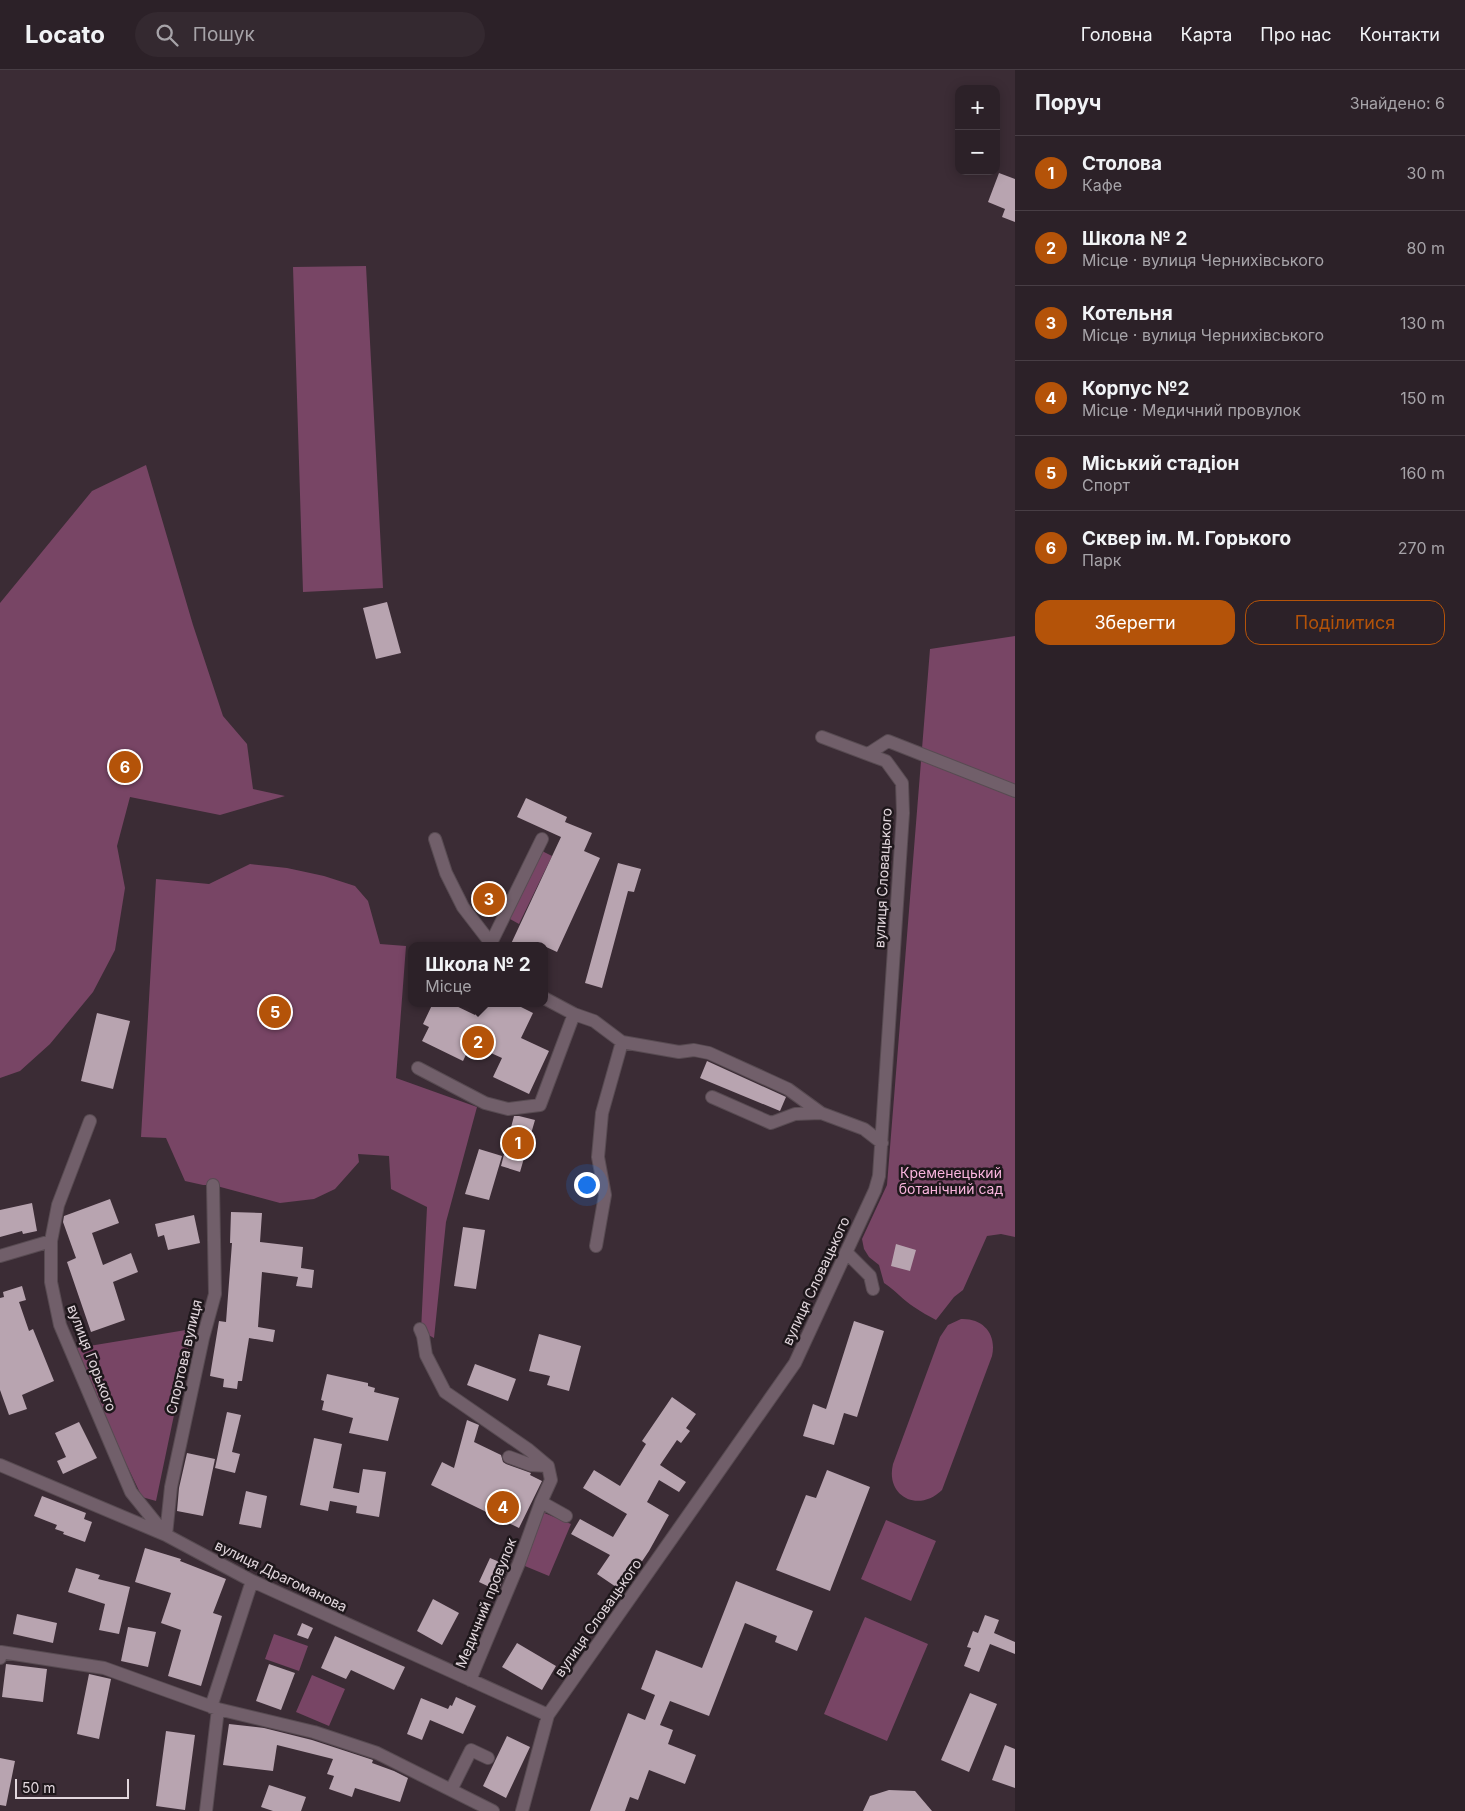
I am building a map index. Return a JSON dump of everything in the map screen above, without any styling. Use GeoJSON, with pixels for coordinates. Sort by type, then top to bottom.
{"type":"FeatureCollection","features":[{"type":"Feature","properties":{"kind":"street","name":"вулиця Словацького"},"geometry":{"type":"LineString","coordinates":[[522,1811],[548,1715],[795,1363],[875,1190],[879,1176],[903,812],[902,783],[886,761],[822,737]]}},
{"type":"Feature","properties":{"kind":"street"},"geometry":{"type":"LineString","coordinates":[[868,754],[888,741],[1015,791]]}},
{"type":"Feature","properties":{"kind":"street"},"geometry":{"type":"LineString","coordinates":[[435,839],[446,873],[462,907],[490,942]]}},
{"type":"Feature","properties":{"kind":"street"},"geometry":{"type":"LineString","coordinates":[[493,942],[542,839]]}},
{"type":"Feature","properties":{"kind":"street"},"geometry":{"type":"LineString","coordinates":[[548,1000],[574,1014],[594,1021],[622,1042],[679,1052],[694,1050],[709,1053],[788,1089],[821,1113],[864,1129],[882,1143]]}},
{"type":"Feature","properties":{"kind":"street"},"geometry":{"type":"LineString","coordinates":[[418,1068],[485,1103],[508,1109],[540,1105],[574,1014]]}},
{"type":"Feature","properties":{"kind":"street"},"geometry":{"type":"LineString","coordinates":[[596,1246],[605,1195],[598,1157],[602,1113],[622,1042]]}},
{"type":"Feature","properties":{"kind":"street"},"geometry":{"type":"LineString","coordinates":[[712,1097],[771,1123],[795,1114],[821,1113]]}},
{"type":"Feature","properties":{"kind":"street","name":"вулиця Горького"},"geometry":{"type":"LineString","coordinates":[[90,1121],[58,1205],[51,1241],[51,1282],[63,1333],[130,1492],[166,1535]]}},
{"type":"Feature","properties":{"kind":"street","name":"Спортова вулиця"},"geometry":{"type":"LineString","coordinates":[[166,1535],[171,1486],[203,1338],[215,1294],[213,1185]]}},
{"type":"Feature","properties":{"kind":"street"},"geometry":{"type":"LineString","coordinates":[[0,1256],[51,1241]]}},
{"type":"Feature","properties":{"kind":"street"},"geometry":{"type":"LineString","coordinates":[[846,1252],[870,1276],[873,1290]]}},
{"type":"Feature","properties":{"kind":"street"},"geometry":{"type":"LineString","coordinates":[[420,1329],[424,1336],[426,1355],[445,1392],[530,1450],[548,1466]]}},
{"type":"Feature","properties":{"kind":"street"},"geometry":{"type":"LineString","coordinates":[[509,1457],[531,1466],[548,1466]]}},
{"type":"Feature","properties":{"kind":"street","name":"вулиця Драгоманова"},"geometry":{"type":"LineString","coordinates":[[0,1464],[166,1535],[252,1581],[548,1715]]}},
{"type":"Feature","properties":{"kind":"street","name":"Медичний провулок"},"geometry":{"type":"LineString","coordinates":[[470,1680],[520,1563],[541,1502],[551,1480],[548,1466]]}},
{"type":"Feature","properties":{"kind":"street"},"geometry":{"type":"LineString","coordinates":[[541,1502],[566,1516]]}},
{"type":"Feature","properties":{"kind":"street"},"geometry":{"type":"LineString","coordinates":[[206,1811],[215,1708],[252,1581]]}},
{"type":"Feature","properties":{"kind":"street"},"geometry":{"type":"LineString","coordinates":[[0,1654],[104,1668],[215,1708],[306,1729],[377,1753],[493,1811]]}},
{"type":"Feature","properties":{"kind":"street"},"geometry":{"type":"LineString","coordinates":[[451,1790],[471,1750],[488,1758]]}},
{"type":"Feature","properties":{"kind":"green space"},"geometry":{"type":"Polygon","coordinates":[[[366,266],[383,588],[303,592],[293,267],[366,266]]]}},
{"type":"Feature","properties":{"kind":"green space"},"geometry":{"type":"Polygon","coordinates":[[[146,465],[193,625],[223,716],[247,744],[253,789],[285,796],[220,815],[130,797],[117,846],[125,888],[115,950],[93,992],[50,1044],[20,1071],[0,1078],[0,603],[92,491],[146,465]]]}},
{"type":"Feature","properties":{"kind":"green space","name":"Кременецький ботанічний сад"},"geometry":{"type":"Polygon","coordinates":[[[1015,636],[1015,1237],[1001,1234],[987,1236],[963,1290],[954,1297],[936,1320],[919,1311],[884,1283],[879,1265],[869,1257],[864,1249],[862,1239],[887,1185],[930,649],[1015,636]]]}},
{"type":"Feature","properties":{"kind":"green space"},"geometry":{"type":"Polygon","coordinates":[[[542,851],[552,856],[519,924],[510,919],[542,851]]]}},
{"type":"Feature","properties":{"kind":"green space"},"geometry":{"type":"Polygon","coordinates":[[[250,864],[287,868],[324,876],[355,886],[368,901],[380,944],[406,946],[396,1078],[477,1107],[446,1222],[434,1338],[421,1331],[427,1207],[391,1189],[389,1156],[358,1154],[359,1162],[335,1189],[314,1199],[280,1203],[213,1185],[185,1181],[166,1138],[141,1137],[156,879],[209,884],[250,864]]]}},
{"type":"Feature","properties":{"kind":"green space"},"geometry":{"type":"Polygon","coordinates":[[[961,1319],[976,1321],[987,1329],[992,1341],[992,1356],[942,1490],[933,1497],[914,1501],[899,1493],[894,1485],[892,1476],[893,1464],[940,1337],[948,1325],[961,1319]]]}},
{"type":"Feature","properties":{"kind":"green space"},"geometry":{"type":"Polygon","coordinates":[[[192,1329],[156,1501],[142,1497],[122,1455],[77,1348],[192,1329]]]}},
{"type":"Feature","properties":{"kind":"green space"},"geometry":{"type":"Polygon","coordinates":[[[542,1512],[571,1524],[549,1576],[520,1564],[542,1512]]]}},
{"type":"Feature","properties":{"kind":"green space"},"geometry":{"type":"Polygon","coordinates":[[[886,1520],[936,1541],[911,1601],[861,1579],[886,1520]]]}},
{"type":"Feature","properties":{"kind":"green space"},"geometry":{"type":"Polygon","coordinates":[[[865,1617],[928,1644],[887,1741],[824,1714],[865,1617]]]}},
{"type":"Feature","properties":{"kind":"green space"},"geometry":{"type":"Polygon","coordinates":[[[274,1634],[308,1646],[299,1671],[265,1659],[274,1634]]]}},
{"type":"Feature","properties":{"kind":"green space"},"geometry":{"type":"Polygon","coordinates":[[[312,1675],[345,1689],[329,1726],[296,1712],[312,1675]]]}},
{"type":"Feature","properties":{"kind":"building"},"geometry":{"type":"Polygon","coordinates":[[[1000,173],[1015,179],[1015,222],[1002,217],[1005,209],[988,202],[1000,173]]]}},
{"type":"Feature","properties":{"kind":"building"},"geometry":{"type":"Polygon","coordinates":[[[387,602],[401,653],[376,659],[363,608],[387,602]]]}},
{"type":"Feature","properties":{"kind":"building"},"geometry":{"type":"Polygon","coordinates":[[[526,798],[567,817],[565,822],[592,833],[584,851],[600,858],[557,952],[548,948],[548,942],[512,942],[561,837],[517,817],[526,798]]]}},
{"type":"Feature","properties":{"kind":"building"},"geometry":{"type":"Polygon","coordinates":[[[618,863],[641,869],[634,892],[628,891],[602,988],[585,983],[618,863]]]}},
{"type":"Feature","properties":{"kind":"building"},"geometry":{"type":"Polygon","coordinates":[[[431,1007],[458,1007],[475,1015],[478,1007],[521,1007],[533,1013],[521,1038],[549,1051],[529,1094],[493,1077],[502,1058],[471,1044],[463,1061],[422,1041],[429,1027],[423,1024],[431,1007]]]}},
{"type":"Feature","properties":{"kind":"building"},"geometry":{"type":"Polygon","coordinates":[[[97,1013],[130,1021],[113,1089],[81,1081],[97,1013]]]}},
{"type":"Feature","properties":{"kind":"building"},"geometry":{"type":"Polygon","coordinates":[[[707,1061],[786,1097],[780,1111],[700,1078],[707,1061]]]}},
{"type":"Feature","properties":{"kind":"building"},"geometry":{"type":"Polygon","coordinates":[[[514,1116],[535,1120],[520,1172],[501,1166],[514,1116]]]}},
{"type":"Feature","properties":{"kind":"building"},"geometry":{"type":"Polygon","coordinates":[[[479,1149],[502,1156],[489,1200],[465,1194],[479,1149]]]}},
{"type":"Feature","properties":{"kind":"building"},"geometry":{"type":"Polygon","coordinates":[[[110,1199],[119,1223],[92,1233],[103,1265],[131,1253],[138,1272],[113,1282],[125,1320],[91,1332],[67,1262],[76,1258],[63,1222],[64,1216],[110,1199]]]}},
{"type":"Feature","properties":{"kind":"building"},"geometry":{"type":"Polygon","coordinates":[[[32,1203],[37,1231],[23,1234],[22,1231],[0,1237],[0,1210],[32,1203]]]}},
{"type":"Feature","properties":{"kind":"building"},"geometry":{"type":"Polygon","coordinates":[[[231,1212],[262,1213],[260,1242],[303,1247],[301,1268],[314,1270],[312,1288],[296,1286],[298,1277],[262,1272],[258,1327],[275,1330],[273,1342],[249,1338],[242,1381],[238,1381],[237,1389],[223,1387],[224,1379],[210,1376],[219,1321],[226,1322],[232,1243],[230,1243],[231,1212]]]}},
{"type":"Feature","properties":{"kind":"building"},"geometry":{"type":"Polygon","coordinates":[[[194,1215],[200,1243],[168,1250],[164,1235],[158,1237],[155,1224],[194,1215]]]}},
{"type":"Feature","properties":{"kind":"building"},"geometry":{"type":"Polygon","coordinates":[[[463,1227],[485,1230],[476,1289],[454,1286],[463,1227]]]}},
{"type":"Feature","properties":{"kind":"building"},"geometry":{"type":"Polygon","coordinates":[[[896,1244],[916,1250],[910,1271],[891,1266],[896,1244]]]}},
{"type":"Feature","properties":{"kind":"building"},"geometry":{"type":"Polygon","coordinates":[[[22,1286],[26,1300],[19,1302],[29,1331],[33,1329],[54,1381],[22,1395],[27,1409],[9,1415],[0,1390],[0,1298],[4,1297],[3,1292],[22,1286]]]}},
{"type":"Feature","properties":{"kind":"building"},"geometry":{"type":"Polygon","coordinates":[[[854,1321],[884,1331],[857,1417],[844,1413],[834,1445],[803,1436],[813,1404],[826,1409],[854,1321]]]}},
{"type":"Feature","properties":{"kind":"building"},"geometry":{"type":"Polygon","coordinates":[[[539,1334],[581,1346],[569,1391],[547,1385],[550,1376],[529,1371],[539,1334]]]}},
{"type":"Feature","properties":{"kind":"building"},"geometry":{"type":"Polygon","coordinates":[[[475,1364],[516,1379],[508,1401],[467,1385],[475,1364]]]}},
{"type":"Feature","properties":{"kind":"building"},"geometry":{"type":"Polygon","coordinates":[[[327,1374],[368,1383],[368,1386],[375,1388],[374,1392],[399,1398],[388,1441],[349,1433],[353,1418],[322,1410],[324,1401],[321,1400],[327,1374]]]}},
{"type":"Feature","properties":{"kind":"building"},"geometry":{"type":"Polygon","coordinates":[[[672,1397],[696,1414],[686,1428],[690,1431],[681,1443],[677,1440],[660,1465],[686,1482],[679,1492],[659,1480],[647,1502],[669,1515],[649,1551],[622,1591],[597,1574],[610,1555],[571,1534],[580,1519],[613,1537],[627,1514],[583,1488],[594,1470],[620,1486],[646,1444],[642,1441],[672,1397]]]}},
{"type":"Feature","properties":{"kind":"building"},"geometry":{"type":"Polygon","coordinates":[[[227,1412],[241,1415],[232,1452],[240,1454],[235,1473],[215,1468],[227,1412]]]}},
{"type":"Feature","properties":{"kind":"building"},"geometry":{"type":"Polygon","coordinates":[[[467,1420],[479,1425],[474,1442],[501,1455],[503,1462],[506,1464],[531,1473],[530,1475],[542,1481],[519,1528],[431,1485],[442,1462],[454,1468],[467,1420]]]}},
{"type":"Feature","properties":{"kind":"building"},"geometry":{"type":"Polygon","coordinates":[[[79,1422],[97,1458],[63,1474],[57,1461],[66,1457],[55,1433],[79,1422]]]}},
{"type":"Feature","properties":{"kind":"building"},"geometry":{"type":"Polygon","coordinates":[[[314,1438],[342,1444],[333,1488],[359,1493],[363,1469],[386,1472],[379,1517],[356,1513],[357,1506],[330,1501],[328,1511],[300,1505],[314,1438]]]}},
{"type":"Feature","properties":{"kind":"building"},"geometry":{"type":"Polygon","coordinates":[[[187,1453],[215,1459],[203,1516],[177,1511],[179,1488],[187,1453]]]}},
{"type":"Feature","properties":{"kind":"building"},"geometry":{"type":"Polygon","coordinates":[[[827,1470],[870,1487],[830,1591],[776,1570],[806,1495],[816,1498],[827,1470]]]}},
{"type":"Feature","properties":{"kind":"building"},"geometry":{"type":"Polygon","coordinates":[[[246,1491],[267,1496],[261,1528],[239,1524],[246,1491]]]}},
{"type":"Feature","properties":{"kind":"building"},"geometry":{"type":"Polygon","coordinates":[[[42,1496],[86,1513],[84,1519],[92,1522],[85,1542],[63,1534],[64,1532],[55,1529],[57,1525],[34,1516],[42,1496]]]}},
{"type":"Feature","properties":{"kind":"building"},"geometry":{"type":"Polygon","coordinates":[[[145,1548],[181,1559],[180,1561],[226,1579],[213,1613],[222,1616],[201,1686],[168,1676],[181,1630],[161,1623],[171,1593],[135,1582],[145,1548]]]}},
{"type":"Feature","properties":{"kind":"building"},"geometry":{"type":"Polygon","coordinates":[[[490,1558],[509,1566],[498,1591],[479,1582],[490,1558]]]}},
{"type":"Feature","properties":{"kind":"building"},"geometry":{"type":"Polygon","coordinates":[[[76,1568],[100,1575],[98,1579],[130,1587],[119,1634],[99,1630],[105,1604],[68,1592],[76,1568]]]}},
{"type":"Feature","properties":{"kind":"building"},"geometry":{"type":"Polygon","coordinates":[[[736,1581],[813,1611],[797,1651],[775,1642],[777,1636],[745,1623],[709,1716],[670,1701],[660,1725],[673,1730],[668,1744],[696,1755],[685,1784],[649,1770],[638,1800],[630,1797],[625,1811],[590,1811],[628,1713],[645,1720],[655,1695],[641,1689],[656,1650],[702,1668],[736,1581]]]}},
{"type":"Feature","properties":{"kind":"building"},"geometry":{"type":"Polygon","coordinates":[[[433,1599],[459,1613],[442,1645],[417,1631],[433,1599]]]}},
{"type":"Feature","properties":{"kind":"building"},"geometry":{"type":"Polygon","coordinates":[[[17,1614],[57,1623],[53,1643],[13,1634],[17,1614]]]}},
{"type":"Feature","properties":{"kind":"building"},"geometry":{"type":"Polygon","coordinates":[[[985,1615],[999,1620],[994,1633],[1015,1642],[1015,1654],[990,1644],[979,1672],[964,1666],[971,1648],[967,1647],[973,1631],[978,1633],[985,1615]]]}},
{"type":"Feature","properties":{"kind":"building"},"geometry":{"type":"Polygon","coordinates":[[[302,1623],[313,1628],[308,1639],[297,1635],[302,1623]]]}},
{"type":"Feature","properties":{"kind":"building"},"geometry":{"type":"Polygon","coordinates":[[[128,1627],[156,1632],[148,1667],[121,1661],[128,1627]]]}},
{"type":"Feature","properties":{"kind":"building"},"geometry":{"type":"Polygon","coordinates":[[[335,1636],[405,1667],[394,1690],[351,1670],[346,1679],[321,1668],[335,1636]]]}},
{"type":"Feature","properties":{"kind":"building"},"geometry":{"type":"Polygon","coordinates":[[[517,1643],[556,1666],[542,1690],[502,1667],[517,1643]]]}},
{"type":"Feature","properties":{"kind":"building"},"geometry":{"type":"Polygon","coordinates":[[[6,1664],[47,1669],[43,1702],[2,1697],[6,1664]]]}},
{"type":"Feature","properties":{"kind":"building"},"geometry":{"type":"Polygon","coordinates":[[[269,1664],[295,1673],[281,1710],[256,1701],[269,1664]]]}},
{"type":"Feature","properties":{"kind":"building"},"geometry":{"type":"Polygon","coordinates":[[[89,1674],[111,1679],[99,1739],[77,1734],[89,1674]]]}},
{"type":"Feature","properties":{"kind":"building"},"geometry":{"type":"Polygon","coordinates":[[[970,1693],[997,1704],[969,1772],[941,1760],[970,1693]]]}},
{"type":"Feature","properties":{"kind":"building"},"geometry":{"type":"Polygon","coordinates":[[[456,1697],[476,1706],[463,1734],[430,1720],[422,1740],[407,1734],[421,1698],[448,1709],[450,1705],[452,1706],[456,1697]]]}},
{"type":"Feature","properties":{"kind":"building"},"geometry":{"type":"Polygon","coordinates":[[[229,1724],[264,1728],[312,1740],[373,1760],[372,1763],[408,1778],[400,1802],[355,1788],[352,1797],[329,1789],[334,1776],[327,1774],[333,1759],[277,1745],[273,1771],[223,1765],[229,1724]]]}},
{"type":"Feature","properties":{"kind":"building"},"geometry":{"type":"Polygon","coordinates":[[[166,1731],[195,1735],[185,1810],[156,1806],[166,1731]]]}},
{"type":"Feature","properties":{"kind":"building"},"geometry":{"type":"Polygon","coordinates":[[[507,1736],[530,1747],[506,1798],[483,1786],[507,1736]]]}},
{"type":"Feature","properties":{"kind":"building"},"geometry":{"type":"Polygon","coordinates":[[[1005,1745],[1015,1749],[1015,1788],[992,1780],[1005,1745]]]}},
{"type":"Feature","properties":{"kind":"building"},"geometry":{"type":"Polygon","coordinates":[[[0,1758],[15,1761],[6,1806],[0,1805],[0,1758]]]}},
{"type":"Feature","properties":{"kind":"building"},"geometry":{"type":"Polygon","coordinates":[[[269,1785],[306,1797],[301,1811],[273,1811],[261,1807],[269,1785]]]}},
{"type":"Feature","properties":{"kind":"building"},"geometry":{"type":"Polygon","coordinates":[[[889,1790],[915,1791],[932,1811],[863,1811],[870,1796],[889,1790]]]}},
{"type":"Feature","properties":{"kind":"place","name":"Сквер ім. М. Горького"},"geometry":{"type":"Point","coordinates":[125,767]}},
{"type":"Feature","properties":{"kind":"place","name":"Котельня"},"geometry":{"type":"Point","coordinates":[489,899]}},
{"type":"Feature","properties":{"kind":"place","name":"Міський стадіон"},"geometry":{"type":"Point","coordinates":[275,1012]}},
{"type":"Feature","properties":{"kind":"place","name":"Школа № 2"},"geometry":{"type":"Point","coordinates":[478,1042]}},
{"type":"Feature","properties":{"kind":"place","name":"Столова"},"geometry":{"type":"Point","coordinates":[518,1143]}},
{"type":"Feature","properties":{"kind":"place","name":"Корпус №2"},"geometry":{"type":"Point","coordinates":[503,1507]}}]}
